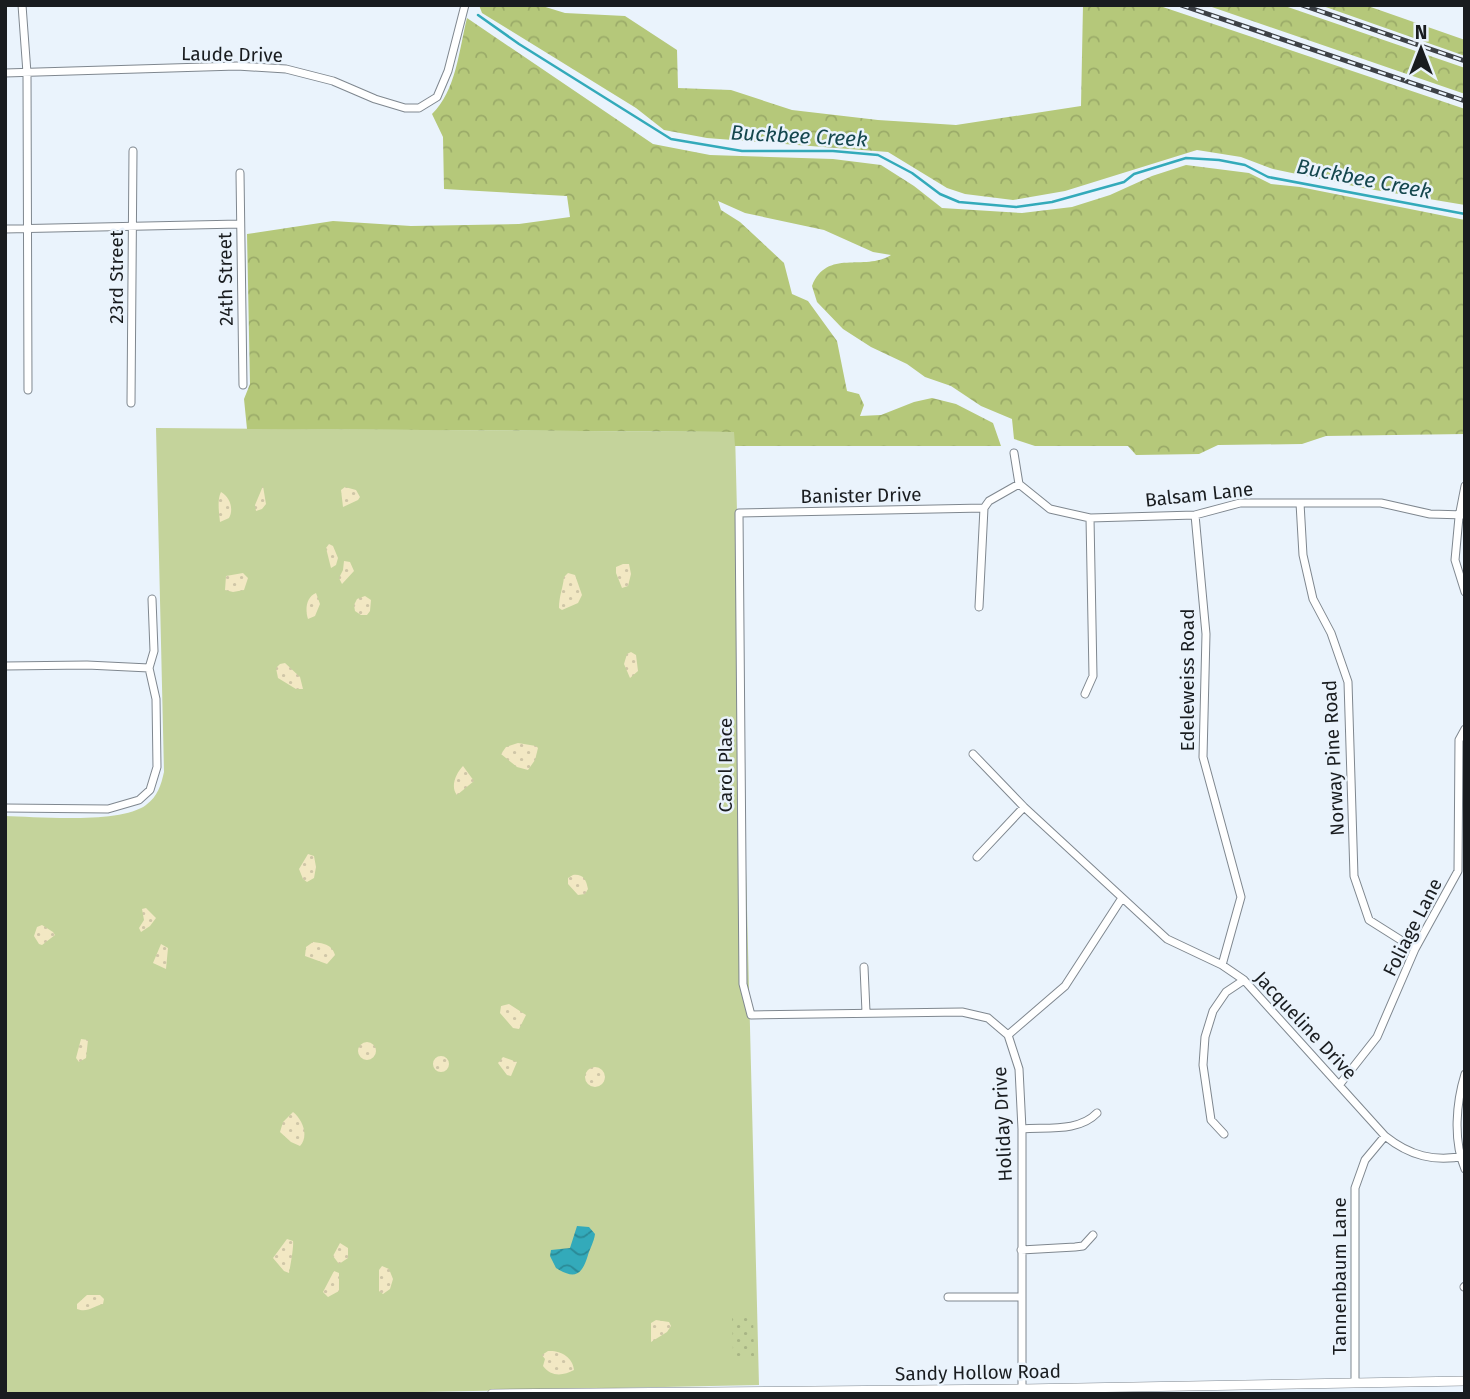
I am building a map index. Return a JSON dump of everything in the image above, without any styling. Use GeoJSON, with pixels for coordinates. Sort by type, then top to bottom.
{"type":"FeatureCollection","features":[{"type":"Feature","properties":{"kind":"street"},"geometry":{"type":"LineString","coordinates":[[22,5],[27,73],[28,390]]}},
{"type":"Feature","properties":{"kind":"street","name":"Laude Drive"},"geometry":{"type":"LineString","coordinates":[[5,73],[237,66],[286,69],[333,81],[375,99],[405,108],[419,108],[437,97],[447,71],[464,6]]}},
{"type":"Feature","properties":{"kind":"street","name":"23rd Street"},"geometry":{"type":"LineString","coordinates":[[131,403],[133,150]]}},
{"type":"Feature","properties":{"kind":"street","name":"24th Street"},"geometry":{"type":"LineString","coordinates":[[240,173],[243,385]]}},
{"type":"Feature","properties":{"kind":"street"},"geometry":{"type":"LineString","coordinates":[[5,229],[240,223]]}},
{"type":"Feature","properties":{"kind":"street"},"geometry":{"type":"LineString","coordinates":[[979,607],[984,508],[989,500],[1019,484],[1014,453]]}},
{"type":"Feature","properties":{"kind":"street","name":"Balsam Lane"},"geometry":{"type":"LineString","coordinates":[[1019,484],[1050,509],[1090,518],[1195,514],[1240,503],[1381,503],[1430,514],[1462,516]]}},
{"type":"Feature","properties":{"kind":"street"},"geometry":{"type":"LineString","coordinates":[[1465,486],[1455,560],[1465,592]]}},
{"type":"Feature","properties":{"kind":"street","name":"Norway Pine Road"},"geometry":{"type":"LineString","coordinates":[[1300,503],[1303,555],[1313,599],[1331,633],[1348,682],[1354,876],[1369,920],[1415,949]]}},
{"type":"Feature","properties":{"kind":"street","name":"Banister Drive"},"geometry":{"type":"LineString","coordinates":[[739,513],[984,508]]}},
{"type":"Feature","properties":{"kind":"street","name":"Carol Place"},"geometry":{"type":"LineString","coordinates":[[739,513],[745,1000],[751,1015],[866,1012]]}},
{"type":"Feature","properties":{"kind":"street","name":"Edeleweiss Road"},"geometry":{"type":"LineString","coordinates":[[1195,514],[1206,634],[1203,757],[1241,897],[1223,965]]}},
{"type":"Feature","properties":{"kind":"street"},"geometry":{"type":"LineString","coordinates":[[1085,694],[1093,676],[1090,518]]}},
{"type":"Feature","properties":{"kind":"street"},"geometry":{"type":"LineString","coordinates":[[5,808],[121,807],[145,797],[154,783],[157,767],[156,699],[149,668],[154,651],[152,599]]}},
{"type":"Feature","properties":{"kind":"street"},"geometry":{"type":"LineString","coordinates":[[5,666],[87,665],[149,668]]}},
{"type":"Feature","properties":{"kind":"street","name":"Foliage Lane"},"geometry":{"type":"LineString","coordinates":[[1340,1084],[1377,1037],[1415,949],[1458,872],[1459,740],[1465,729]]}},
{"type":"Feature","properties":{"kind":"street","name":"Jacqueline Drive"},"geometry":{"type":"LineString","coordinates":[[973,754],[1024,807],[1167,939],[1223,965],[1244,980],[1385,1136],[1406,1151],[1421,1157],[1435,1159],[1462,1156]]}},
{"type":"Feature","properties":{"kind":"street"},"geometry":{"type":"LineString","coordinates":[[977,857],[1024,807]]}},
{"type":"Feature","properties":{"kind":"street"},"geometry":{"type":"LineString","coordinates":[[864,967],[866,1012],[962,1012],[988,1018],[1008,1035],[1065,986],[1122,898]]}},
{"type":"Feature","properties":{"kind":"street"},"geometry":{"type":"LineString","coordinates":[[1224,1134],[1211,1120],[1203,1065],[1205,1037],[1213,1011],[1226,992],[1244,980]]}},
{"type":"Feature","properties":{"kind":"street","name":"Holiday Drive"},"geometry":{"type":"LineString","coordinates":[[1008,1035],[1019,1069],[1022,1129],[1022,1391]]}},
{"type":"Feature","properties":{"kind":"street"},"geometry":{"type":"LineString","coordinates":[[1465,1074],[1458,1102],[1465,1169]]}},
{"type":"Feature","properties":{"kind":"street"},"geometry":{"type":"LineString","coordinates":[[1022,1129],[1080,1126],[1089,1122],[1097,1113]]}},
{"type":"Feature","properties":{"kind":"street","name":"Tannenbaum Lane"},"geometry":{"type":"LineString","coordinates":[[1355,1383],[1355,1188],[1365,1160],[1385,1136]]}},
{"type":"Feature","properties":{"kind":"street"},"geometry":{"type":"LineString","coordinates":[[1021,1250],[1083,1246],[1093,1235]]}},
{"type":"Feature","properties":{"kind":"street"},"geometry":{"type":"LineString","coordinates":[[948,1297],[1022,1297]]}},
{"type":"Feature","properties":{"kind":"street","name":"Sandy Hollow Road"},"geometry":{"type":"LineString","coordinates":[[492,1394],[1022,1391],[1465,1381]]}},
{"type":"Feature","properties":{"kind":"green space"},"geometry":{"type":"Polygon","coordinates":[[[479,5],[539,5],[565,13],[625,16],[677,50],[678,88],[731,90],[792,110],[878,120],[956,125],[1081,106],[1083,5],[1157,5],[1465,109],[1465,205],[1363,188],[1273,169],[1241,157],[1197,150],[1065,191],[1013,200],[965,194],[947,188],[888,152],[707,138],[664,130],[636,108],[482,13],[479,5]]]}},
{"type":"Feature","properties":{"kind":"green space"},"geometry":{"type":"Polygon","coordinates":[[[1206,5],[1282,5],[1465,68],[1465,94],[1206,5]]]}},
{"type":"Feature","properties":{"kind":"green space"},"geometry":{"type":"Polygon","coordinates":[[[1320,5],[1365,5],[1465,40],[1465,56],[1320,5]]]}},
{"type":"Feature","properties":{"kind":"green space"},"geometry":{"type":"Polygon","coordinates":[[[467,18],[653,144],[710,155],[833,159],[881,165],[942,208],[1022,213],[1072,207],[1186,165],[1249,173],[1271,184],[1300,187],[1465,220],[1465,434],[1326,436],[1302,444],[1218,445],[1199,454],[1136,455],[1128,446],[1035,446],[1014,439],[1012,419],[981,406],[951,386],[925,377],[907,364],[871,347],[843,329],[817,302],[812,286],[819,274],[827,268],[836,264],[880,260],[891,255],[873,252],[824,230],[745,213],[718,201],[721,210],[740,222],[784,263],[792,294],[808,301],[837,341],[847,391],[859,394],[864,405],[860,416],[881,415],[932,398],[956,404],[993,423],[1001,446],[735,446],[734,432],[247,429],[244,399],[250,384],[247,234],[333,221],[411,226],[519,224],[570,217],[567,196],[444,189],[443,137],[432,114],[452,82],[467,18]]]}},
{"type":"Feature","properties":{"kind":"green space"},"geometry":{"type":"Polygon","coordinates":[[[156,428],[735,432],[759,1385],[322,1394],[5,1394],[5,816],[78,818],[118,815],[146,805],[160,786],[164,772],[156,428]]]}},
{"type":"Feature","properties":{"kind":"green space"},"geometry":{"type":"Polygon","coordinates":[[[732,1314],[753,1314],[754,1356],[733,1356],[732,1314]]]}},
{"type":"Feature","properties":{"kind":"sand"},"geometry":{"type":"Polygon","coordinates":[[[263,486],[266,504],[256,511],[255,505],[263,486]]]}},
{"type":"Feature","properties":{"kind":"sand"},"geometry":{"type":"Polygon","coordinates":[[[345,487],[356,490],[360,497],[343,507],[341,490],[345,487]]]}},
{"type":"Feature","properties":{"kind":"sand"},"geometry":{"type":"Polygon","coordinates":[[[221,492],[229,500],[231,511],[229,518],[220,522],[219,502],[221,492]]]}},
{"type":"Feature","properties":{"kind":"sand"},"geometry":{"type":"Polygon","coordinates":[[[329,544],[333,546],[338,558],[336,565],[331,568],[326,548],[329,544]]]}},
{"type":"Feature","properties":{"kind":"sand"},"geometry":{"type":"Polygon","coordinates":[[[344,561],[350,562],[354,571],[342,584],[339,578],[344,561]]]}},
{"type":"Feature","properties":{"kind":"sand"},"geometry":{"type":"Polygon","coordinates":[[[629,564],[631,574],[628,586],[622,588],[616,567],[629,564]]]}},
{"type":"Feature","properties":{"kind":"sand"},"geometry":{"type":"Polygon","coordinates":[[[243,573],[248,578],[244,590],[225,590],[226,576],[243,573]]]}},
{"type":"Feature","properties":{"kind":"sand"},"geometry":{"type":"Polygon","coordinates":[[[568,573],[575,575],[582,595],[578,603],[562,610],[559,608],[560,600],[564,577],[568,573]]]}},
{"type":"Feature","properties":{"kind":"sand"},"geometry":{"type":"Polygon","coordinates":[[[316,593],[320,604],[315,616],[308,619],[307,604],[310,597],[316,593]]]}},
{"type":"Feature","properties":{"kind":"sand"},"geometry":{"type":"Polygon","coordinates":[[[365,596],[371,600],[370,611],[367,615],[361,615],[355,611],[354,605],[357,599],[365,596]]]}},
{"type":"Feature","properties":{"kind":"sand"},"geometry":{"type":"Polygon","coordinates":[[[631,652],[636,655],[638,671],[630,678],[624,664],[627,654],[631,652]]]}},
{"type":"Feature","properties":{"kind":"sand"},"geometry":{"type":"Polygon","coordinates":[[[285,663],[300,677],[303,689],[296,689],[278,678],[276,668],[285,663]]]}},
{"type":"Feature","properties":{"kind":"sand"},"geometry":{"type":"Polygon","coordinates":[[[518,743],[538,748],[535,760],[528,770],[517,767],[501,754],[506,747],[518,743]]]}},
{"type":"Feature","properties":{"kind":"sand"},"geometry":{"type":"Polygon","coordinates":[[[463,766],[474,781],[457,795],[455,780],[463,766]]]}},
{"type":"Feature","properties":{"kind":"sand"},"geometry":{"type":"Polygon","coordinates":[[[308,854],[314,856],[316,867],[314,878],[307,882],[299,869],[308,854]]]}},
{"type":"Feature","properties":{"kind":"sand"},"geometry":{"type":"Polygon","coordinates":[[[573,875],[582,876],[585,880],[588,889],[585,894],[578,895],[568,884],[568,878],[573,875]]]}},
{"type":"Feature","properties":{"kind":"sand"},"geometry":{"type":"Polygon","coordinates":[[[146,908],[156,918],[141,932],[139,928],[144,920],[142,909],[146,908]]]}},
{"type":"Feature","properties":{"kind":"sand"},"geometry":{"type":"Polygon","coordinates":[[[42,925],[55,935],[42,945],[34,936],[37,927],[42,925]]]}},
{"type":"Feature","properties":{"kind":"sand"},"geometry":{"type":"Polygon","coordinates":[[[313,942],[326,945],[334,951],[335,955],[327,964],[305,956],[306,947],[313,942]]]}},
{"type":"Feature","properties":{"kind":"sand"},"geometry":{"type":"Polygon","coordinates":[[[161,944],[168,948],[166,969],[153,963],[161,944]]]}},
{"type":"Feature","properties":{"kind":"sand"},"geometry":{"type":"Polygon","coordinates":[[[509,1004],[526,1015],[519,1029],[513,1028],[500,1013],[501,1006],[509,1004]]]}},
{"type":"Feature","properties":{"kind":"sand"},"geometry":{"type":"Polygon","coordinates":[[[81,1039],[88,1040],[86,1058],[79,1062],[76,1058],[81,1039]]]}},
{"type":"Feature","properties":{"kind":"sand"},"geometry":{"type":"Polygon","coordinates":[[[367,1042],[375,1047],[376,1051],[371,1059],[367,1060],[359,1055],[358,1051],[363,1043],[367,1042]]]}},
{"type":"Feature","properties":{"kind":"sand"},"geometry":{"type":"Polygon","coordinates":[[[438,1056],[444,1056],[449,1064],[447,1070],[438,1072],[433,1067],[433,1061],[438,1056]]]}},
{"type":"Feature","properties":{"kind":"sand"},"geometry":{"type":"Polygon","coordinates":[[[503,1057],[517,1062],[511,1076],[507,1075],[498,1063],[503,1057]]]}},
{"type":"Feature","properties":{"kind":"sand"},"geometry":{"type":"Polygon","coordinates":[[[595,1067],[602,1070],[605,1077],[602,1084],[595,1087],[588,1084],[585,1077],[588,1070],[595,1067]]]}},
{"type":"Feature","properties":{"kind":"sand"},"geometry":{"type":"Polygon","coordinates":[[[293,1112],[304,1128],[304,1138],[300,1146],[280,1132],[283,1122],[293,1112]]]}},
{"type":"Feature","properties":{"kind":"sand"},"geometry":{"type":"Polygon","coordinates":[[[287,1239],[293,1241],[289,1273],[273,1258],[287,1239]]]}},
{"type":"Feature","properties":{"kind":"sand"},"geometry":{"type":"Polygon","coordinates":[[[340,1243],[348,1248],[348,1258],[339,1264],[333,1256],[340,1243]]]}},
{"type":"Feature","properties":{"kind":"sand"},"geometry":{"type":"Polygon","coordinates":[[[382,1266],[389,1269],[393,1279],[390,1289],[383,1294],[379,1291],[379,1270],[382,1266]]]}},
{"type":"Feature","properties":{"kind":"sand"},"geometry":{"type":"Polygon","coordinates":[[[334,1271],[339,1273],[339,1291],[328,1297],[323,1292],[334,1271]]]}},
{"type":"Feature","properties":{"kind":"sand"},"geometry":{"type":"Polygon","coordinates":[[[87,1295],[100,1295],[104,1299],[103,1304],[87,1310],[77,1309],[77,1304],[87,1295]]]}},
{"type":"Feature","properties":{"kind":"sand"},"geometry":{"type":"Polygon","coordinates":[[[656,1320],[669,1322],[671,1326],[667,1332],[651,1342],[651,1323],[656,1320]]]}},
{"type":"Feature","properties":{"kind":"sand"},"geometry":{"type":"Polygon","coordinates":[[[548,1351],[565,1355],[574,1370],[557,1374],[546,1370],[542,1355],[548,1351]]]}},
{"type":"Feature","properties":{"kind":"water"},"geometry":{"type":"Polygon","coordinates":[[[577,1226],[589,1227],[595,1234],[583,1267],[577,1274],[568,1274],[556,1268],[550,1256],[551,1250],[570,1248],[577,1226]]]}},
{"type":"Feature","properties":{"kind":"waterway","name":"Buckbee Creek"},"geometry":{"type":"LineString","coordinates":[[478,15],[519,44],[671,139],[742,151],[833,151],[878,155],[912,173],[940,194],[959,202],[1016,207],[1052,202],[1124,182],[1134,174],[1186,158],[1245,165],[1268,177],[1465,214]]}},
{"type":"Feature","properties":{"kind":"railway"},"geometry":{"type":"LineString","coordinates":[[1181,5],[1465,101]]}},
{"type":"Feature","properties":{"kind":"railway"},"geometry":{"type":"LineString","coordinates":[[1302,5],[1465,61]]}}]}
